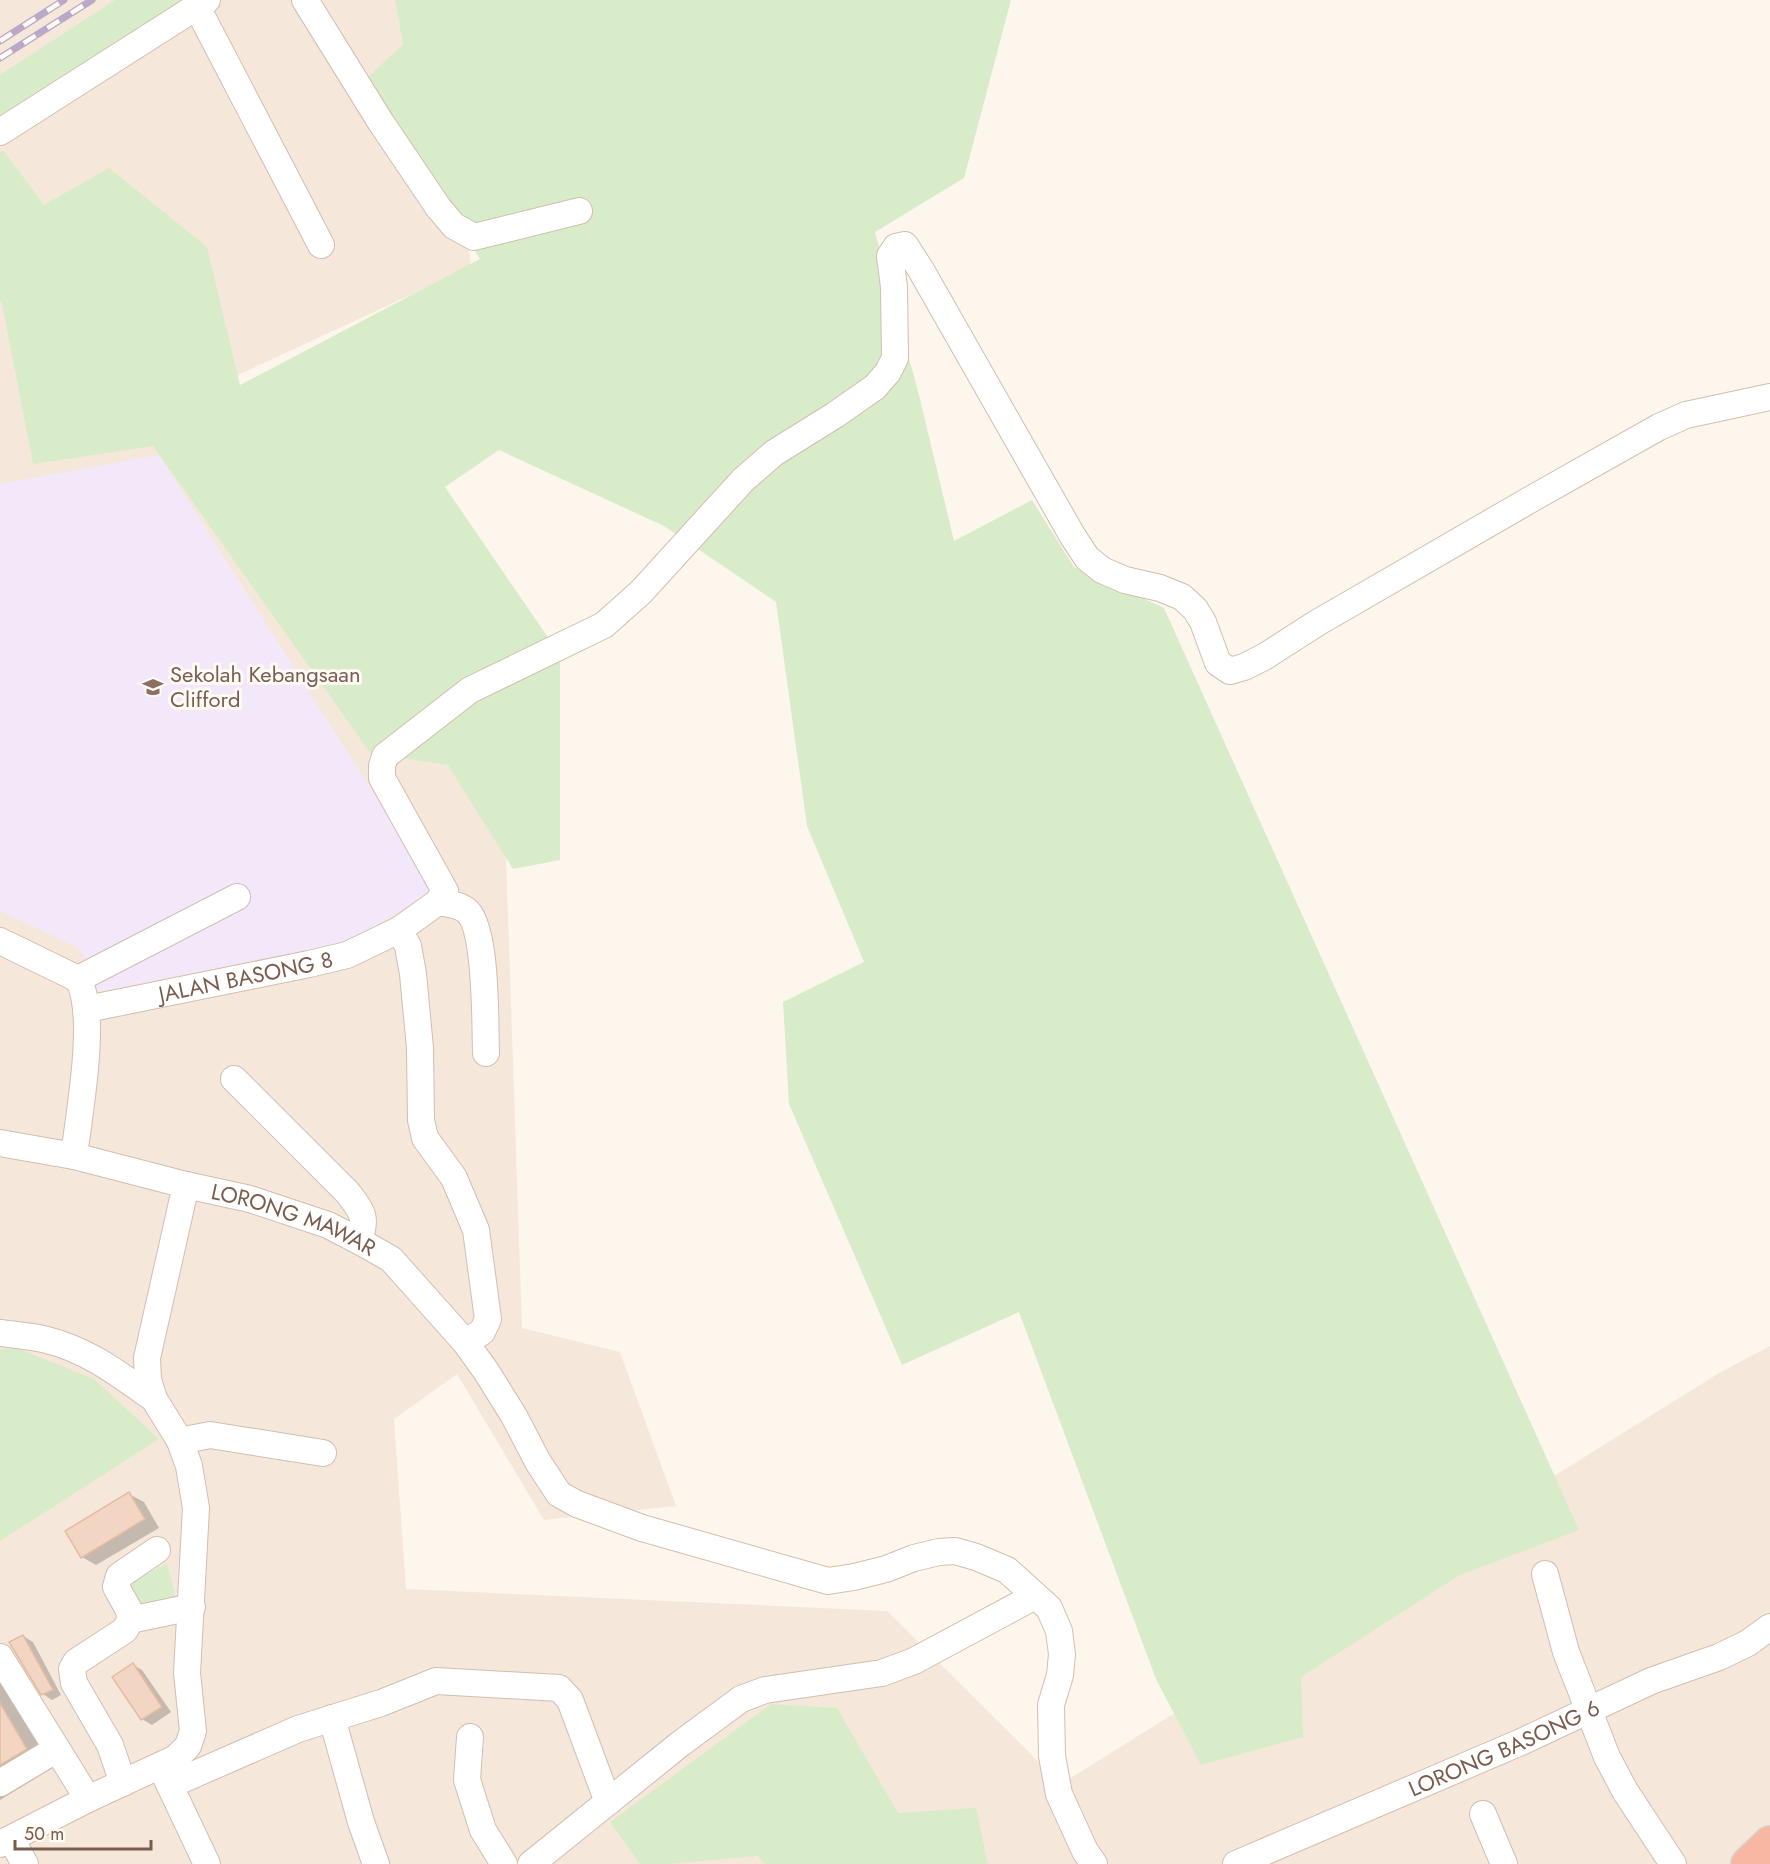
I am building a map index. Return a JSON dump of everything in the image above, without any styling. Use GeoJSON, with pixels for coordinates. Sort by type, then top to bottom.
{"type":"FeatureCollection","features":[{"type":"Feature","properties":{"kind":"highway"},"geometry":{"type":"LineString","coordinates":[[1748,1864],[1770,1842]]}},
{"type":"Feature","properties":{"kind":"street"},"geometry":{"type":"LineString","coordinates":[[304,0],[380,121],[438,207],[454,226],[474,237],[579,211]]}},
{"type":"Feature","properties":{"kind":"street"},"geometry":{"type":"LineString","coordinates":[[0,132],[202,3],[321,245]]}},
{"type":"Feature","properties":{"kind":"street"},"geometry":{"type":"LineString","coordinates":[[486,1053],[481,949],[476,925],[468,912],[456,905],[438,902],[445,891],[382,778],[385,756],[470,690],[604,625],[641,592],[743,480],[774,453],[875,387],[888,372],[894,358],[894,287],[891,256],[896,247],[905,245],[921,270],[1072,536],[1087,558],[1102,570],[1125,580],[1160,588],[1182,597],[1195,609],[1203,622],[1218,663],[1230,671],[1264,657],[1317,623],[1659,427],[1686,415],[1770,397]]}},
{"type":"Feature","properties":{"kind":"street"},"geometry":{"type":"LineString","coordinates":[[78,979],[237,897]]}},
{"type":"Feature","properties":{"kind":"street","name":"JALAN BASONG 8"},"geometry":{"type":"LineString","coordinates":[[87,1009],[347,955],[399,930],[438,902]]}},
{"type":"Feature","properties":{"kind":"street"},"geometry":{"type":"LineString","coordinates":[[399,930],[408,946],[413,974],[420,1048],[421,1120],[425,1138],[454,1178],[476,1230],[488,1319],[482,1332],[465,1342]]}},
{"type":"Feature","properties":{"kind":"street"},"geometry":{"type":"LineString","coordinates":[[0,941],[78,979],[83,988],[87,1009],[86,1062],[74,1156]]}},
{"type":"Feature","properties":{"kind":"street"},"geometry":{"type":"LineString","coordinates":[[234,1079],[348,1193],[360,1209],[365,1224],[359,1241]]}},
{"type":"Feature","properties":{"kind":"street","name":"LORONG MAWAR"},"geometry":{"type":"LineString","coordinates":[[0,1143],[74,1156],[250,1199],[328,1225],[391,1258],[465,1342],[486,1371],[559,1494],[577,1503],[642,1528],[828,1581],[886,1569],[914,1558],[955,1551],[1007,1570],[1049,1608],[1059,1631],[1062,1654],[1060,1675],[1051,1705],[1052,1755],[1059,1794],[1084,1851],[1094,1864]]}},
{"type":"Feature","properties":{"kind":"street"},"geometry":{"type":"LineString","coordinates":[[165,1775],[176,1758],[188,1746],[193,1731],[187,1673],[196,1508],[189,1466],[180,1441],[154,1399],[148,1380],[147,1358],[186,1185]]}},
{"type":"Feature","properties":{"kind":"street"},"geometry":{"type":"LineString","coordinates":[[0,1333],[46,1340],[82,1352],[110,1368],[154,1399]]}},
{"type":"Feature","properties":{"kind":"street"},"geometry":{"type":"LineString","coordinates":[[180,1441],[210,1435],[323,1454]]}},
{"type":"Feature","properties":{"kind":"street"},"geometry":{"type":"LineString","coordinates":[[123,1783],[110,1745],[74,1683],[72,1670],[76,1662],[125,1630],[130,1620],[129,1610],[116,1587],[119,1576],[157,1550]]}},
{"type":"Feature","properties":{"kind":"street"},"geometry":{"type":"LineString","coordinates":[[1545,1574],[1566,1652],[1607,1757],[1625,1791],[1673,1864]]}},
{"type":"Feature","properties":{"kind":"street"},"geometry":{"type":"LineString","coordinates":[[531,1864],[680,1744],[741,1699],[765,1690],[882,1673],[914,1661],[1035,1596]]}},
{"type":"Feature","properties":{"kind":"street"},"geometry":{"type":"LineString","coordinates":[[130,1620],[192,1608]]}},
{"type":"Feature","properties":{"kind":"street","name":"LORONG BASONG 6"},"geometry":{"type":"LineString","coordinates":[[1236,1864],[1521,1742],[1651,1681],[1719,1657],[1748,1643],[1770,1627]]}},
{"type":"Feature","properties":{"kind":"street"},"geometry":{"type":"LineString","coordinates":[[0,1657],[88,1799]]}},
{"type":"Feature","properties":{"kind":"street"},"geometry":{"type":"LineString","coordinates":[[25,1864],[5,1841],[123,1783],[165,1775],[381,1703],[436,1681],[559,1688],[570,1700],[608,1802]]}},
{"type":"Feature","properties":{"kind":"street"},"geometry":{"type":"LineString","coordinates":[[332,1718],[361,1821],[376,1864]]}},
{"type":"Feature","properties":{"kind":"street"},"geometry":{"type":"LineString","coordinates":[[470,1737],[467,1780],[483,1830],[504,1864]]}},
{"type":"Feature","properties":{"kind":"street"},"geometry":{"type":"LineString","coordinates":[[0,1784],[57,1749]]}},
{"type":"Feature","properties":{"kind":"street"},"geometry":{"type":"LineString","coordinates":[[165,1775],[207,1864]]}},
{"type":"Feature","properties":{"kind":"street"},"geometry":{"type":"LineString","coordinates":[[1483,1814],[1504,1864]]}},
{"type":"Feature","properties":{"kind":"shaded area"},"geometry":{"type":"Polygon","coordinates":[[[0,0],[440,0],[471,267],[197,394],[503,767],[522,1328],[620,1352],[676,1506],[544,1520],[457,1374],[394,1419],[406,1589],[887,1611],[1061,1784],[1719,1373],[1770,1346],[1770,1864],[0,1864],[0,0]]]}},
{"type":"Feature","properties":{"kind":"shaded area","name":"Sekolah Kebangsaan Clifford"},"geometry":{"type":"Polygon","coordinates":[[[159,455],[435,890],[350,941],[93,993],[81,949],[0,911],[0,484],[159,455]]]}},
{"type":"Feature","properties":{"kind":"green space"},"geometry":{"type":"Polygon","coordinates":[[[115,0],[185,0],[0,124],[0,75],[115,0]]]}},
{"type":"Feature","properties":{"kind":"green space"},"geometry":{"type":"Polygon","coordinates":[[[395,0],[1011,0],[964,178],[875,232],[919,395],[954,541],[1032,500],[1074,567],[1164,608],[1579,1530],[1460,1575],[1301,1677],[1303,1737],[1201,1765],[1156,1679],[1019,1312],[902,1365],[789,1104],[783,1002],[864,962],[807,826],[776,602],[664,526],[499,450],[445,487],[560,655],[560,860],[513,869],[448,765],[371,754],[153,446],[33,464],[0,301],[0,152],[3,150],[44,205],[109,168],[207,247],[240,385],[480,259],[368,77],[403,44],[395,0]]]}},
{"type":"Feature","properties":{"kind":"green space"},"geometry":{"type":"Polygon","coordinates":[[[0,1349],[19,1349],[94,1379],[159,1439],[0,1541],[0,1349]]]}},
{"type":"Feature","properties":{"kind":"green space"},"geometry":{"type":"Polygon","coordinates":[[[167,1563],[176,1599],[139,1610],[126,1586],[167,1563]]]}},
{"type":"Feature","properties":{"kind":"green space"},"geometry":{"type":"Polygon","coordinates":[[[771,1704],[837,1708],[898,1813],[976,1808],[988,1864],[765,1864],[758,1856],[667,1864],[640,1864],[610,1822],[771,1704]]]}},
{"type":"Feature","properties":{"kind":"building"},"geometry":{"type":"Polygon","coordinates":[[[129,1492],[145,1519],[81,1558],[65,1531],[129,1492]]]}},
{"type":"Feature","properties":{"kind":"building"},"geometry":{"type":"Polygon","coordinates":[[[23,1635],[53,1690],[41,1695],[9,1642],[23,1635]]]}},
{"type":"Feature","properties":{"kind":"building"},"geometry":{"type":"Polygon","coordinates":[[[133,1663],[162,1707],[141,1720],[112,1677],[133,1663]]]}},
{"type":"Feature","properties":{"kind":"building"},"geometry":{"type":"Polygon","coordinates":[[[0,1703],[27,1749],[0,1765],[0,1703]]]}},
{"type":"Feature","properties":{"kind":"railway"},"geometry":{"type":"LineString","coordinates":[[0,41],[64,0]]}},
{"type":"Feature","properties":{"kind":"railway"},"geometry":{"type":"LineString","coordinates":[[0,58],[92,0]]}},
{"type":"Feature","properties":{"kind":"place","name":"Sekolah Kebangsaan Clifford"},"geometry":{"type":"Point","coordinates":[153,687]}}]}
